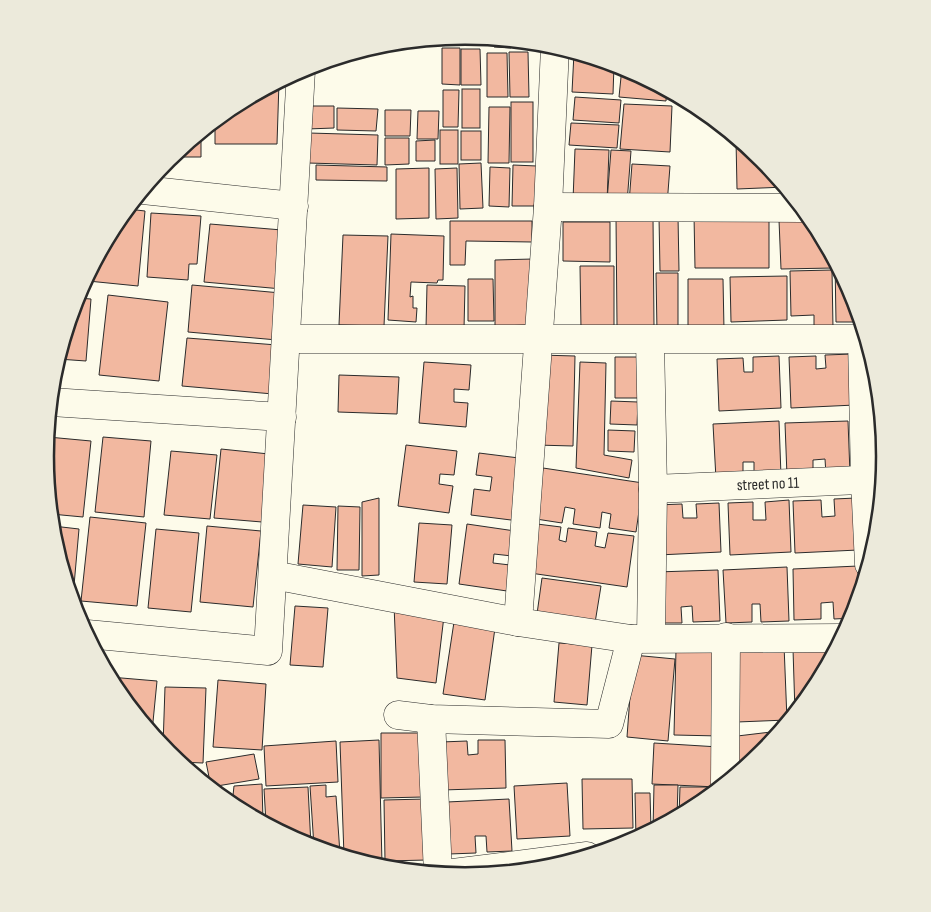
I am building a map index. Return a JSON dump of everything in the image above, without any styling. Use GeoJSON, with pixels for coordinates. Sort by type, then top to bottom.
{"type":"FeatureCollection","features":[{"type":"Feature","properties":{"kind":"street"},"geometry":{"type":"LineString","coordinates":[[518,622],[548,207],[555,55]]}},
{"type":"Feature","properties":{"kind":"street"},"geometry":{"type":"LineString","coordinates":[[96,635],[268,651],[301,79]]}},
{"type":"Feature","properties":{"kind":"street"},"geometry":{"type":"LineString","coordinates":[[151,191],[294,206]]}},
{"type":"Feature","properties":{"kind":"street"},"geometry":{"type":"LineString","coordinates":[[548,207],[793,208]]}},
{"type":"Feature","properties":{"kind":"street"},"geometry":{"type":"LineString","coordinates":[[286,339],[859,339]]}},
{"type":"Feature","properties":{"kind":"street"},"geometry":{"type":"LineString","coordinates":[[398,715],[430,719],[609,724],[641,638],[653,489],[650,340]]}},
{"type":"Feature","properties":{"kind":"street"},"geometry":{"type":"LineString","coordinates":[[866,364],[874,480],[872,518]]}},
{"type":"Feature","properties":{"kind":"street"},"geometry":{"type":"LineString","coordinates":[[58,402],[282,417]]}},
{"type":"Feature","properties":{"kind":"street","name":"street no 11"},"geometry":{"type":"LineString","coordinates":[[653,489],[874,480]]}},
{"type":"Feature","properties":{"kind":"street"},"geometry":{"type":"LineString","coordinates":[[272,575],[518,622],[641,638],[834,638]]}},
{"type":"Feature","properties":{"kind":"street"},"geometry":{"type":"LineString","coordinates":[[725,774],[726,637]]}},
{"type":"Feature","properties":{"kind":"street"},"geometry":{"type":"LineString","coordinates":[[430,719],[438,866]]}},
{"type":"Feature","properties":{"kind":"building"},"geometry":{"type":"Polygon","coordinates":[[[442,48],[460,48],[460,85],[442,84],[442,48]]]}},
{"type":"Feature","properties":{"kind":"building"},"geometry":{"type":"Polygon","coordinates":[[[461,49],[480,49],[481,85],[461,85],[461,49]]]}},
{"type":"Feature","properties":{"kind":"building"},"geometry":{"type":"Polygon","coordinates":[[[509,52],[528,52],[529,97],[510,97],[509,52]]]}},
{"type":"Feature","properties":{"kind":"building"},"geometry":{"type":"Polygon","coordinates":[[[487,53],[507,53],[508,97],[487,97],[487,53]]]}},
{"type":"Feature","properties":{"kind":"building"},"geometry":{"type":"Polygon","coordinates":[[[574,60],[614,73],[613,94],[572,92],[574,60]]]}},
{"type":"Feature","properties":{"kind":"building"},"geometry":{"type":"Polygon","coordinates":[[[621,75],[666,97],[666,101],[619,97],[621,75]]]}},
{"type":"Feature","properties":{"kind":"building"},"geometry":{"type":"Polygon","coordinates":[[[462,89],[480,89],[480,128],[462,128],[462,89]]]}},
{"type":"Feature","properties":{"kind":"building"},"geometry":{"type":"Polygon","coordinates":[[[279,90],[277,144],[215,144],[215,130],[237,114],[279,90]]]}},
{"type":"Feature","properties":{"kind":"building"},"geometry":{"type":"Polygon","coordinates":[[[443,90],[459,90],[458,127],[443,127],[443,90]]]}},
{"type":"Feature","properties":{"kind":"building"},"geometry":{"type":"Polygon","coordinates":[[[575,97],[621,100],[619,123],[573,120],[575,97]]]}},
{"type":"Feature","properties":{"kind":"building"},"geometry":{"type":"Polygon","coordinates":[[[511,102],[533,102],[533,162],[511,162],[511,102]]]}},
{"type":"Feature","properties":{"kind":"building"},"geometry":{"type":"Polygon","coordinates":[[[624,104],[672,106],[670,152],[620,149],[624,104]]]}},
{"type":"Feature","properties":{"kind":"building"},"geometry":{"type":"Polygon","coordinates":[[[307,106],[334,106],[334,128],[307,129],[307,106]]]}},
{"type":"Feature","properties":{"kind":"building"},"geometry":{"type":"Polygon","coordinates":[[[489,107],[510,107],[509,163],[488,163],[489,107]]]}},
{"type":"Feature","properties":{"kind":"building"},"geometry":{"type":"Polygon","coordinates":[[[337,108],[378,109],[376,131],[337,130],[337,108]]]}},
{"type":"Feature","properties":{"kind":"building"},"geometry":{"type":"Polygon","coordinates":[[[385,110],[411,110],[410,136],[385,136],[385,110]]]}},
{"type":"Feature","properties":{"kind":"building"},"geometry":{"type":"Polygon","coordinates":[[[418,111],[439,111],[438,139],[417,139],[418,111]]]}},
{"type":"Feature","properties":{"kind":"building"},"geometry":{"type":"Polygon","coordinates":[[[571,123],[619,125],[617,148],[569,145],[571,123]]]}},
{"type":"Feature","properties":{"kind":"building"},"geometry":{"type":"Polygon","coordinates":[[[440,130],[458,130],[458,164],[440,164],[440,130]]]}},
{"type":"Feature","properties":{"kind":"building"},"geometry":{"type":"Polygon","coordinates":[[[461,131],[481,131],[481,160],[461,160],[461,131]]]}},
{"type":"Feature","properties":{"kind":"building"},"geometry":{"type":"Polygon","coordinates":[[[309,133],[378,135],[377,165],[308,163],[309,133]]]}},
{"type":"Feature","properties":{"kind":"building"},"geometry":{"type":"Polygon","coordinates":[[[385,138],[409,138],[409,164],[385,165],[385,138]]]}},
{"type":"Feature","properties":{"kind":"building"},"geometry":{"type":"Polygon","coordinates":[[[435,140],[435,161],[416,161],[416,141],[435,140]]]}},
{"type":"Feature","properties":{"kind":"building"},"geometry":{"type":"Polygon","coordinates":[[[201,142],[201,157],[184,157],[201,142]]]}},
{"type":"Feature","properties":{"kind":"building"},"geometry":{"type":"Polygon","coordinates":[[[736,147],[777,187],[737,189],[736,147]]]}},
{"type":"Feature","properties":{"kind":"building"},"geometry":{"type":"Polygon","coordinates":[[[575,149],[609,150],[607,202],[573,200],[575,149]]]}},
{"type":"Feature","properties":{"kind":"building"},"geometry":{"type":"Polygon","coordinates":[[[611,150],[631,151],[627,203],[607,201],[611,150]]]}},
{"type":"Feature","properties":{"kind":"building"},"geometry":{"type":"Polygon","coordinates":[[[481,163],[483,208],[460,209],[459,164],[481,163]]]}},
{"type":"Feature","properties":{"kind":"building"},"geometry":{"type":"Polygon","coordinates":[[[632,164],[670,166],[667,205],[629,203],[632,164]]]}},
{"type":"Feature","properties":{"kind":"building"},"geometry":{"type":"Polygon","coordinates":[[[316,165],[387,167],[387,181],[316,180],[316,165]]]}},
{"type":"Feature","properties":{"kind":"building"},"geometry":{"type":"Polygon","coordinates":[[[513,165],[537,166],[537,206],[512,206],[513,165]]]}},
{"type":"Feature","properties":{"kind":"building"},"geometry":{"type":"Polygon","coordinates":[[[490,167],[510,168],[509,207],[489,206],[490,167]]]}},
{"type":"Feature","properties":{"kind":"building"},"geometry":{"type":"Polygon","coordinates":[[[429,168],[429,218],[396,219],[396,169],[429,168]]]}},
{"type":"Feature","properties":{"kind":"building"},"geometry":{"type":"Polygon","coordinates":[[[457,168],[458,218],[436,219],[435,169],[457,168]]]}},
{"type":"Feature","properties":{"kind":"building"},"geometry":{"type":"Polygon","coordinates":[[[136,210],[145,211],[138,286],[94,282],[110,250],[136,210]]]}},
{"type":"Feature","properties":{"kind":"building"},"geometry":{"type":"Polygon","coordinates":[[[151,213],[201,216],[197,264],[189,264],[188,280],[147,277],[151,213]]]}},
{"type":"Feature","properties":{"kind":"building"},"geometry":{"type":"Polygon","coordinates":[[[769,214],[769,268],[695,268],[694,215],[769,214]]]}},
{"type":"Feature","properties":{"kind":"building"},"geometry":{"type":"Polygon","coordinates":[[[678,216],[679,271],[660,271],[659,217],[678,216]]]}},
{"type":"Feature","properties":{"kind":"building"},"geometry":{"type":"Polygon","coordinates":[[[616,217],[653,217],[654,326],[617,326],[616,217]]]}},
{"type":"Feature","properties":{"kind":"building"},"geometry":{"type":"Polygon","coordinates":[[[801,219],[831,268],[781,269],[779,220],[801,219]]]}},
{"type":"Feature","properties":{"kind":"building"},"geometry":{"type":"Polygon","coordinates":[[[450,221],[532,221],[532,242],[466,241],[465,265],[450,265],[450,221]]]}},
{"type":"Feature","properties":{"kind":"building"},"geometry":{"type":"Polygon","coordinates":[[[563,222],[610,222],[610,262],[563,261],[563,222]]]}},
{"type":"Feature","properties":{"kind":"building"},"geometry":{"type":"Polygon","coordinates":[[[210,224],[282,230],[282,289],[204,282],[210,224]]]}},
{"type":"Feature","properties":{"kind":"building"},"geometry":{"type":"Polygon","coordinates":[[[391,234],[444,236],[443,280],[438,280],[437,283],[411,282],[410,297],[413,296],[413,308],[417,308],[416,322],[388,320],[391,234]]]}},
{"type":"Feature","properties":{"kind":"building"},"geometry":{"type":"Polygon","coordinates":[[[343,235],[388,236],[384,326],[339,325],[343,235]]]}},
{"type":"Feature","properties":{"kind":"building"},"geometry":{"type":"Polygon","coordinates":[[[533,259],[534,325],[495,326],[495,260],[533,259]]]}},
{"type":"Feature","properties":{"kind":"building"},"geometry":{"type":"Polygon","coordinates":[[[580,266],[614,266],[614,328],[581,329],[580,266]]]}},
{"type":"Feature","properties":{"kind":"building"},"geometry":{"type":"Polygon","coordinates":[[[832,270],[833,328],[814,328],[814,315],[791,316],[790,271],[832,270]]]}},
{"type":"Feature","properties":{"kind":"building"},"geometry":{"type":"Polygon","coordinates":[[[656,273],[678,273],[678,332],[657,332],[656,273]]]}},
{"type":"Feature","properties":{"kind":"building"},"geometry":{"type":"Polygon","coordinates":[[[787,276],[787,320],[731,322],[730,277],[787,276]]]}},
{"type":"Feature","properties":{"kind":"building"},"geometry":{"type":"Polygon","coordinates":[[[835,277],[854,322],[836,322],[835,277]]]}},
{"type":"Feature","properties":{"kind":"building"},"geometry":{"type":"Polygon","coordinates":[[[468,279],[493,279],[494,321],[468,321],[468,279]]]}},
{"type":"Feature","properties":{"kind":"building"},"geometry":{"type":"Polygon","coordinates":[[[688,279],[723,279],[724,330],[688,330],[688,279]]]}},
{"type":"Feature","properties":{"kind":"building"},"geometry":{"type":"Polygon","coordinates":[[[192,285],[281,293],[277,340],[188,332],[192,285]]]}},
{"type":"Feature","properties":{"kind":"building"},"geometry":{"type":"Polygon","coordinates":[[[427,285],[465,286],[464,329],[426,328],[427,285]]]}},
{"type":"Feature","properties":{"kind":"building"},"geometry":{"type":"Polygon","coordinates":[[[108,295],[168,302],[159,381],[99,375],[108,295]]]}},
{"type":"Feature","properties":{"kind":"building"},"geometry":{"type":"Polygon","coordinates":[[[86,299],[91,299],[86,361],[66,360],[76,324],[86,299]]]}},
{"type":"Feature","properties":{"kind":"building"},"geometry":{"type":"Polygon","coordinates":[[[187,338],[277,345],[273,394],[182,386],[187,338]]]}},
{"type":"Feature","properties":{"kind":"building"},"geometry":{"type":"Polygon","coordinates":[[[853,354],[855,405],[791,408],[789,357],[816,356],[816,369],[826,368],[825,355],[853,354]]]}},
{"type":"Feature","properties":{"kind":"building"},"geometry":{"type":"Polygon","coordinates":[[[539,355],[575,356],[573,446],[536,445],[539,355]]]}},
{"type":"Feature","properties":{"kind":"building"},"geometry":{"type":"Polygon","coordinates":[[[779,356],[781,408],[719,411],[717,359],[743,358],[744,372],[753,372],[753,357],[779,356]]]}},
{"type":"Feature","properties":{"kind":"building"},"geometry":{"type":"Polygon","coordinates":[[[615,357],[637,357],[638,398],[615,398],[615,357]]]}},
{"type":"Feature","properties":{"kind":"building"},"geometry":{"type":"Polygon","coordinates":[[[424,362],[471,365],[469,390],[454,389],[454,402],[468,403],[466,427],[419,423],[424,362]]]}},
{"type":"Feature","properties":{"kind":"building"},"geometry":{"type":"Polygon","coordinates":[[[580,362],[606,363],[604,455],[632,460],[629,478],[576,468],[580,362]]]}},
{"type":"Feature","properties":{"kind":"building"},"geometry":{"type":"Polygon","coordinates":[[[339,375],[399,377],[397,414],[338,412],[339,375]]]}},
{"type":"Feature","properties":{"kind":"building"},"geometry":{"type":"Polygon","coordinates":[[[611,401],[638,402],[637,425],[610,424],[611,401]]]}},
{"type":"Feature","properties":{"kind":"building"},"geometry":{"type":"Polygon","coordinates":[[[779,421],[781,476],[754,477],[754,462],[743,462],[743,478],[716,479],[713,424],[779,421]]]}},
{"type":"Feature","properties":{"kind":"building"},"geometry":{"type":"Polygon","coordinates":[[[848,421],[850,474],[826,475],[825,459],[813,460],[813,475],[787,476],[785,423],[848,421]]]}},
{"type":"Feature","properties":{"kind":"building"},"geometry":{"type":"Polygon","coordinates":[[[867,423],[875,423],[876,474],[868,475],[867,423]]]}},
{"type":"Feature","properties":{"kind":"building"},"geometry":{"type":"Polygon","coordinates":[[[608,430],[635,431],[634,452],[608,451],[608,430]]]}},
{"type":"Feature","properties":{"kind":"building"},"geometry":{"type":"Polygon","coordinates":[[[103,437],[151,441],[144,517],[95,512],[103,437]]]}},
{"type":"Feature","properties":{"kind":"building"},"geometry":{"type":"Polygon","coordinates":[[[55,438],[91,441],[83,517],[59,515],[55,483],[55,438]]]}},
{"type":"Feature","properties":{"kind":"building"},"geometry":{"type":"Polygon","coordinates":[[[406,445],[457,451],[454,475],[440,474],[439,484],[453,486],[449,513],[398,506],[406,445]]]}},
{"type":"Feature","properties":{"kind":"building"},"geometry":{"type":"Polygon","coordinates":[[[221,449],[269,454],[262,522],[214,518],[221,449]]]}},
{"type":"Feature","properties":{"kind":"building"},"geometry":{"type":"Polygon","coordinates":[[[171,451],[217,455],[210,519],[164,515],[171,451]]]}},
{"type":"Feature","properties":{"kind":"building"},"geometry":{"type":"Polygon","coordinates":[[[479,453],[527,459],[519,521],[471,515],[474,489],[490,491],[492,477],[476,475],[479,453]]]}},
{"type":"Feature","properties":{"kind":"building"},"geometry":{"type":"Polygon","coordinates":[[[543,468],[643,483],[636,532],[609,528],[611,514],[602,512],[600,528],[573,524],[575,509],[565,507],[562,523],[536,519],[543,468]]]}},
{"type":"Feature","properties":{"kind":"building"},"geometry":{"type":"Polygon","coordinates":[[[379,498],[379,575],[362,576],[362,502],[379,498]]]}},
{"type":"Feature","properties":{"kind":"building"},"geometry":{"type":"Polygon","coordinates":[[[856,498],[858,550],[795,553],[793,501],[821,500],[822,517],[835,516],[834,499],[856,498]]]}},
{"type":"Feature","properties":{"kind":"building"},"geometry":{"type":"Polygon","coordinates":[[[789,500],[791,552],[730,555],[728,503],[753,502],[753,520],[766,520],[765,502],[789,500]]]}},
{"type":"Feature","properties":{"kind":"building"},"geometry":{"type":"Polygon","coordinates":[[[719,503],[721,552],[658,555],[656,505],[682,504],[683,518],[697,518],[696,504],[719,503]]]}},
{"type":"Feature","properties":{"kind":"building"},"geometry":{"type":"Polygon","coordinates":[[[303,505],[336,507],[332,567],[298,564],[303,505]]]}},
{"type":"Feature","properties":{"kind":"building"},"geometry":{"type":"Polygon","coordinates":[[[338,506],[360,507],[359,570],[337,570],[338,506]]]}},
{"type":"Feature","properties":{"kind":"building"},"geometry":{"type":"Polygon","coordinates":[[[90,517],[146,523],[137,606],[81,601],[90,517]]]}},
{"type":"Feature","properties":{"kind":"building"},"geometry":{"type":"Polygon","coordinates":[[[419,523],[452,525],[447,584],[414,582],[419,523]]]}},
{"type":"Feature","properties":{"kind":"building"},"geometry":{"type":"Polygon","coordinates":[[[467,524],[515,531],[512,556],[494,554],[493,563],[510,565],[507,591],[459,584],[467,524]]]}},
{"type":"Feature","properties":{"kind":"building"},"geometry":{"type":"Polygon","coordinates":[[[537,524],[561,527],[559,540],[566,542],[568,528],[597,532],[595,546],[605,548],[608,533],[634,536],[627,587],[530,573],[537,524]]]}},
{"type":"Feature","properties":{"kind":"building"},"geometry":{"type":"Polygon","coordinates":[[[207,526],[261,531],[253,607],[200,602],[207,526]]]}},
{"type":"Feature","properties":{"kind":"building"},"geometry":{"type":"Polygon","coordinates":[[[61,527],[79,529],[74,582],[61,527]]]}},
{"type":"Feature","properties":{"kind":"building"},"geometry":{"type":"Polygon","coordinates":[[[156,529],[199,533],[191,612],[148,608],[156,529]]]}},
{"type":"Feature","properties":{"kind":"building"},"geometry":{"type":"Polygon","coordinates":[[[858,566],[858,576],[855,588],[843,619],[834,619],[833,602],[821,603],[821,619],[794,620],[793,569],[858,566]]]}},
{"type":"Feature","properties":{"kind":"building"},"geometry":{"type":"Polygon","coordinates":[[[787,567],[789,621],[761,622],[760,604],[752,604],[752,622],[726,623],[723,570],[787,567]]]}},
{"type":"Feature","properties":{"kind":"building"},"geometry":{"type":"Polygon","coordinates":[[[718,570],[720,621],[693,622],[692,606],[681,607],[682,623],[658,623],[656,572],[718,570]]]}},
{"type":"Feature","properties":{"kind":"building"},"geometry":{"type":"Polygon","coordinates":[[[542,578],[601,586],[595,623],[537,614],[542,578]]]}},
{"type":"Feature","properties":{"kind":"building"},"geometry":{"type":"Polygon","coordinates":[[[394,605],[444,616],[436,683],[397,678],[394,605]]]}},
{"type":"Feature","properties":{"kind":"building"},"geometry":{"type":"Polygon","coordinates":[[[295,606],[328,608],[323,667],[290,665],[295,606]]]}},
{"type":"Feature","properties":{"kind":"building"},"geometry":{"type":"Polygon","coordinates":[[[454,622],[495,628],[485,700],[443,694],[454,622]]]}},
{"type":"Feature","properties":{"kind":"building"},"geometry":{"type":"Polygon","coordinates":[[[559,643],[592,645],[587,705],[554,702],[559,643]]]}},
{"type":"Feature","properties":{"kind":"building"},"geometry":{"type":"Polygon","coordinates":[[[784,645],[787,713],[780,720],[737,722],[733,648],[784,645]]]}},
{"type":"Feature","properties":{"kind":"building"},"geometry":{"type":"Polygon","coordinates":[[[828,648],[795,702],[793,649],[828,648]]]}},
{"type":"Feature","properties":{"kind":"building"},"geometry":{"type":"Polygon","coordinates":[[[676,649],[722,650],[720,736],[674,735],[676,649]]]}},
{"type":"Feature","properties":{"kind":"building"},"geometry":{"type":"Polygon","coordinates":[[[633,655],[675,659],[668,741],[627,737],[633,655]]]}},
{"type":"Feature","properties":{"kind":"building"},"geometry":{"type":"Polygon","coordinates":[[[120,678],[157,681],[153,723],[120,678]]]}},
{"type":"Feature","properties":{"kind":"building"},"geometry":{"type":"Polygon","coordinates":[[[218,680],[266,684],[262,750],[213,747],[218,680]]]}},
{"type":"Feature","properties":{"kind":"building"},"geometry":{"type":"Polygon","coordinates":[[[165,687],[206,688],[203,763],[192,763],[163,735],[165,687]]]}},
{"type":"Feature","properties":{"kind":"building"},"geometry":{"type":"Polygon","coordinates":[[[770,732],[730,770],[729,737],[770,732]]]}},
{"type":"Feature","properties":{"kind":"building"},"geometry":{"type":"Polygon","coordinates":[[[381,733],[423,733],[423,797],[381,798],[381,733]]]}},
{"type":"Feature","properties":{"kind":"building"},"geometry":{"type":"Polygon","coordinates":[[[379,740],[382,858],[344,848],[340,742],[379,740]]]}},
{"type":"Feature","properties":{"kind":"building"},"geometry":{"type":"Polygon","coordinates":[[[478,740],[505,740],[506,788],[442,790],[441,742],[467,741],[468,755],[478,754],[478,740]]]}},
{"type":"Feature","properties":{"kind":"building"},"geometry":{"type":"Polygon","coordinates":[[[336,741],[338,782],[266,786],[264,746],[336,741]]]}},
{"type":"Feature","properties":{"kind":"building"},"geometry":{"type":"Polygon","coordinates":[[[654,743],[719,747],[717,781],[710,787],[652,784],[654,743]]]}},
{"type":"Feature","properties":{"kind":"building"},"geometry":{"type":"Polygon","coordinates":[[[254,754],[259,779],[220,786],[209,777],[206,762],[254,754]]]}},
{"type":"Feature","properties":{"kind":"building"},"geometry":{"type":"Polygon","coordinates":[[[582,779],[632,779],[633,828],[583,829],[582,779]]]}},
{"type":"Feature","properties":{"kind":"building"},"geometry":{"type":"Polygon","coordinates":[[[567,783],[570,836],[517,839],[514,786],[567,783]]]}},
{"type":"Feature","properties":{"kind":"building"},"geometry":{"type":"Polygon","coordinates":[[[262,784],[263,814],[233,795],[234,786],[262,784]]]}},
{"type":"Feature","properties":{"kind":"building"},"geometry":{"type":"Polygon","coordinates":[[[326,785],[326,797],[336,796],[340,847],[313,838],[310,786],[326,785]]]}},
{"type":"Feature","properties":{"kind":"building"},"geometry":{"type":"Polygon","coordinates":[[[654,785],[678,785],[677,808],[653,822],[654,785]]]}},
{"type":"Feature","properties":{"kind":"building"},"geometry":{"type":"Polygon","coordinates":[[[308,787],[311,837],[266,815],[264,789],[308,787]]]}},
{"type":"Feature","properties":{"kind":"building"},"geometry":{"type":"Polygon","coordinates":[[[680,787],[709,787],[694,798],[679,807],[680,787]]]}},
{"type":"Feature","properties":{"kind":"building"},"geometry":{"type":"Polygon","coordinates":[[[635,793],[650,793],[651,823],[636,830],[635,793]]]}},
{"type":"Feature","properties":{"kind":"building"},"geometry":{"type":"Polygon","coordinates":[[[426,799],[427,860],[385,859],[384,800],[426,799]]]}},
{"type":"Feature","properties":{"kind":"building"},"geometry":{"type":"Polygon","coordinates":[[[509,799],[512,851],[487,852],[486,836],[475,836],[476,853],[449,854],[447,802],[509,799]]]}}]}
